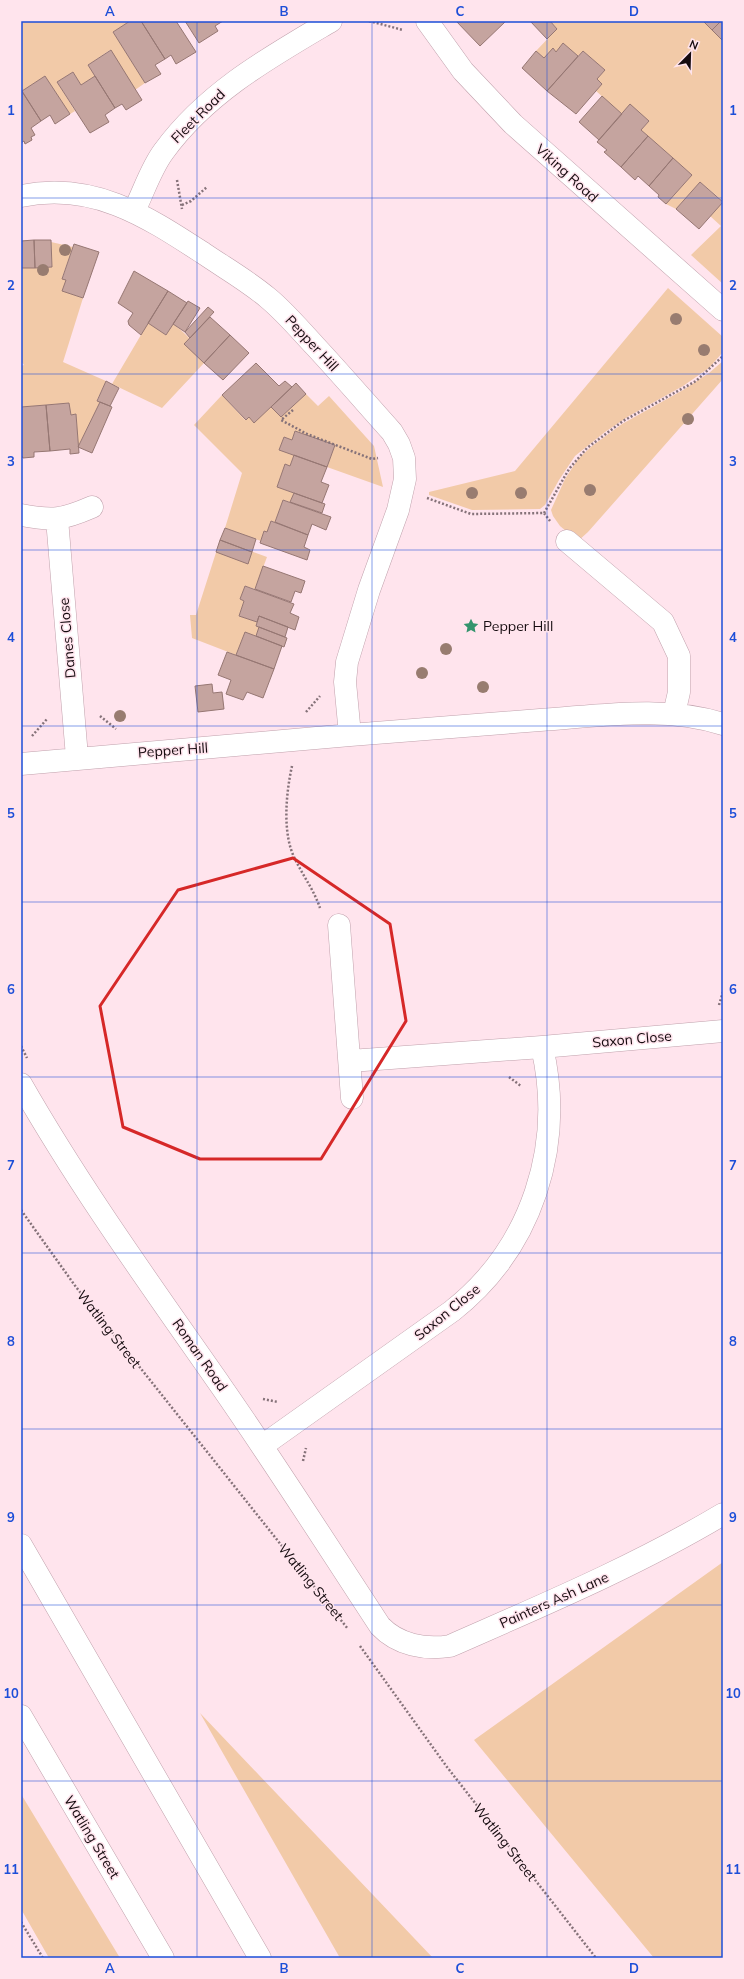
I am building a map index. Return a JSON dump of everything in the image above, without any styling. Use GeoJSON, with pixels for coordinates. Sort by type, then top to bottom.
{"type":"FeatureCollection","features":[{"type":"Feature","properties":{"kind":"main road","name":"Fleet Road"},"geometry":{"type":"LineString","coordinates":[[134,211],[164,151],[210,101],[233,82],[331,21]]}},
{"type":"Feature","properties":{"kind":"main road","name":"Viking Road"},"geometry":{"type":"LineString","coordinates":[[417,25],[513,124],[723,310]]}},
{"type":"Feature","properties":{"kind":"main road","name":"Pepper Hill"},"geometry":{"type":"LineString","coordinates":[[21,196],[38,192],[66,192],[102,199],[134,211],[235,273],[269,298],[392,432],[399,444],[406,472],[402,497],[363,609],[347,665],[345,682],[350,735]]}},
{"type":"Feature","properties":{"kind":"main road"},"geometry":{"type":"LineString","coordinates":[[21,515],[41,519],[57,519],[69,517],[92,507]]}},
{"type":"Feature","properties":{"kind":"main road","name":"Danes Close"},"geometry":{"type":"LineString","coordinates":[[57,519],[77,758]]}},
{"type":"Feature","properties":{"kind":"main road"},"geometry":{"type":"LineString","coordinates":[[567,541],[663,622],[679,656],[679,692],[674,714]]}},
{"type":"Feature","properties":{"kind":"main road","name":"Pepper Hill"},"geometry":{"type":"LineString","coordinates":[[21,764],[350,735],[651,713],[674,714],[723,724]]}},
{"type":"Feature","properties":{"kind":"main road"},"geometry":{"type":"LineString","coordinates":[[339,925],[352,1098]]}},
{"type":"Feature","properties":{"kind":"main road","name":"Saxon Close"},"geometry":{"type":"LineString","coordinates":[[350,1061],[542,1047],[723,1031]]}},
{"type":"Feature","properties":{"kind":"main road","name":"Saxon Close"},"geometry":{"type":"LineString","coordinates":[[262,1446],[452,1312],[478,1288],[505,1256],[533,1201],[543,1163],[550,1103],[549,1086],[542,1047]]}},
{"type":"Feature","properties":{"kind":"main road","name":"Roman Road"},"geometry":{"type":"LineString","coordinates":[[21,1084],[38,1115],[75,1174],[262,1446],[380,1626]]}},
{"type":"Feature","properties":{"kind":"main road","name":"Painters Ash Lane"},"geometry":{"type":"LineString","coordinates":[[380,1626],[396,1638],[418,1646],[432,1648],[450,1646],[585,1588],[672,1543],[723,1514]]}},
{"type":"Feature","properties":{"kind":"main road"},"geometry":{"type":"LineString","coordinates":[[21,1535],[36,1569]]}},
{"type":"Feature","properties":{"kind":"main road"},"geometry":{"type":"LineString","coordinates":[[21,1545],[260,1958]]}},
{"type":"Feature","properties":{"kind":"main road","name":"Watling Street"},"geometry":{"type":"LineString","coordinates":[[21,1716],[163,1958]]}},
{"type":"Feature","properties":{"kind":"path"},"geometry":{"type":"LineString","coordinates":[[369,21],[403,30],[417,25]]}},
{"type":"Feature","properties":{"kind":"path"},"geometry":{"type":"LineString","coordinates":[[176,175],[184,213]]}},
{"type":"Feature","properties":{"kind":"path"},"geometry":{"type":"LineString","coordinates":[[182,204],[190,202],[207,187]]}},
{"type":"Feature","properties":{"kind":"path"},"geometry":{"type":"LineString","coordinates":[[544,513],[569,469],[587,448],[623,422],[696,381],[723,356]]}},
{"type":"Feature","properties":{"kind":"path"},"geometry":{"type":"LineString","coordinates":[[293,410],[281,420],[294,429],[372,459],[384,457]]}},
{"type":"Feature","properties":{"kind":"path"},"geometry":{"type":"LineString","coordinates":[[423,497],[471,514],[544,513]]}},
{"type":"Feature","properties":{"kind":"path"},"geometry":{"type":"LineString","coordinates":[[544,513],[567,541]]}},
{"type":"Feature","properties":{"kind":"path"},"geometry":{"type":"LineString","coordinates":[[304,714],[322,693]]}},
{"type":"Feature","properties":{"kind":"path"},"geometry":{"type":"LineString","coordinates":[[96,713],[119,730]]}},
{"type":"Feature","properties":{"kind":"path"},"geometry":{"type":"LineString","coordinates":[[293,761],[289,781],[286,827],[289,844],[296,861],[315,893],[325,925],[339,925]]}},
{"type":"Feature","properties":{"kind":"path"},"geometry":{"type":"LineString","coordinates":[[21,1046],[29,1062]]}},
{"type":"Feature","properties":{"kind":"path"},"geometry":{"type":"LineString","coordinates":[[504,1073],[522,1088]]}},
{"type":"Feature","properties":{"kind":"path","name":"Watling Street"},"geometry":{"type":"LineString","coordinates":[[21,1210],[76,1287],[352,1635]]}},
{"type":"Feature","properties":{"kind":"path"},"geometry":{"type":"LineString","coordinates":[[260,1398],[282,1403]]}},
{"type":"Feature","properties":{"kind":"path"},"geometry":{"type":"LineString","coordinates":[[303,1464],[307,1445]]}},
{"type":"Feature","properties":{"kind":"path","name":"Watling Street"},"geometry":{"type":"LineString","coordinates":[[357,1641],[447,1767],[596,1958]]}},
{"type":"Feature","properties":{"kind":"path"},"geometry":{"type":"LineString","coordinates":[[21,1922],[43,1958]]}},
{"type":"Feature","properties":{"kind":"highlighted area"},"geometry":{"type":"Polygon","coordinates":[[[293,858],[390,924],[406,1021],[321,1159],[200,1159],[123,1127],[100,1006],[178,890],[293,858]]]}},
{"type":"Feature","properties":{"kind":"shaded area"},"geometry":{"type":"Polygon","coordinates":[[[21,21],[130,21],[113,32],[145,83],[135,90],[110,50],[88,65],[95,76],[81,85],[73,72],[57,82],[75,111],[70,114],[45,76],[22,91],[21,21]]]}},
{"type":"Feature","properties":{"kind":"shaded area"},"geometry":{"type":"Polygon","coordinates":[[[550,21],[703,21],[723,41],[723,201],[700,182],[676,209],[666,204],[692,175],[641,130],[649,121],[630,105],[622,114],[596,91],[602,84],[597,79],[605,70],[583,51],[578,56],[563,44],[556,52],[553,49],[544,58],[536,51],[557,29],[550,21]]]}},
{"type":"Feature","properties":{"kind":"shaded area"},"geometry":{"type":"Polygon","coordinates":[[[723,201],[723,284],[691,255],[721,226],[710,216],[723,201]]]}},
{"type":"Feature","properties":{"kind":"shaded area"},"geometry":{"type":"Polygon","coordinates":[[[51,242],[73,247],[62,278],[66,280],[63,291],[83,298],[63,362],[106,381],[97,400],[100,402],[78,447],[76,414],[71,415],[69,403],[21,407],[21,366],[24,365],[21,361],[21,268],[52,267],[51,242]]]}},
{"type":"Feature","properties":{"kind":"shaded area"},"geometry":{"type":"Polygon","coordinates":[[[668,288],[723,337],[723,352],[709,368],[683,386],[629,416],[605,432],[575,456],[545,505],[540,509],[472,510],[429,495],[429,492],[515,471],[668,288]]]}},
{"type":"Feature","properties":{"kind":"shaded area"},"geometry":{"type":"Polygon","coordinates":[[[148,323],[166,335],[173,324],[192,341],[204,363],[162,408],[112,384],[148,323]]]}},
{"type":"Feature","properties":{"kind":"shaded area"},"geometry":{"type":"Polygon","coordinates":[[[723,361],[723,379],[588,532],[578,541],[560,526],[551,510],[565,479],[578,459],[592,446],[622,424],[683,390],[709,373],[723,361]]]}},
{"type":"Feature","properties":{"kind":"shaded area"},"geometry":{"type":"Polygon","coordinates":[[[306,394],[318,406],[329,396],[374,446],[383,487],[327,467],[335,445],[295,431],[292,440],[284,437],[279,450],[294,455],[290,466],[285,465],[277,487],[294,493],[290,502],[283,500],[275,522],[271,521],[267,532],[264,531],[261,541],[225,528],[242,473],[194,425],[222,395],[245,420],[249,417],[254,422],[271,407],[281,417],[306,394]]]}},
{"type":"Feature","properties":{"kind":"shaded area"},"geometry":{"type":"Polygon","coordinates":[[[220,540],[267,557],[255,589],[245,586],[240,599],[244,601],[239,616],[257,622],[256,626],[259,627],[256,636],[245,633],[236,655],[192,638],[190,615],[196,615],[220,540]]]}},
{"type":"Feature","properties":{"kind":"shaded area"},"geometry":{"type":"Polygon","coordinates":[[[723,1562],[723,1958],[654,1958],[474,1740],[723,1562]]]}},
{"type":"Feature","properties":{"kind":"shaded area"},"geometry":{"type":"Polygon","coordinates":[[[200,1713],[433,1958],[340,1958],[200,1713]]]}},
{"type":"Feature","properties":{"kind":"shaded area"},"geometry":{"type":"Polygon","coordinates":[[[21,1794],[120,1958],[49,1958],[21,1909],[21,1794]]]}},
{"type":"Feature","properties":{"kind":"building"},"geometry":{"type":"Polygon","coordinates":[[[130,21],[141,21],[165,59],[155,65],[161,74],[145,83],[113,32],[130,21]]]}},
{"type":"Feature","properties":{"kind":"building"},"geometry":{"type":"Polygon","coordinates":[[[141,21],[176,21],[196,52],[176,64],[171,55],[165,59],[141,21]]]}},
{"type":"Feature","properties":{"kind":"building"},"geometry":{"type":"Polygon","coordinates":[[[185,21],[223,21],[215,26],[218,31],[199,43],[185,21]]]}},
{"type":"Feature","properties":{"kind":"building"},"geometry":{"type":"Polygon","coordinates":[[[456,21],[506,21],[480,46],[456,21]]]}},
{"type":"Feature","properties":{"kind":"building"},"geometry":{"type":"Polygon","coordinates":[[[530,21],[550,21],[557,29],[547,39],[530,21]]]}},
{"type":"Feature","properties":{"kind":"building"},"geometry":{"type":"Polygon","coordinates":[[[703,21],[721,21],[712,30],[703,21]]]}},
{"type":"Feature","properties":{"kind":"building"},"geometry":{"type":"Polygon","coordinates":[[[721,21],[723,21],[723,41],[712,30],[721,21]]]}},
{"type":"Feature","properties":{"kind":"building"},"geometry":{"type":"Polygon","coordinates":[[[563,43],[578,56],[547,91],[522,68],[536,51],[544,58],[553,48],[556,52],[563,43]]]}},
{"type":"Feature","properties":{"kind":"building"},"geometry":{"type":"Polygon","coordinates":[[[111,50],[142,100],[126,110],[122,104],[115,108],[88,65],[111,50]]]}},
{"type":"Feature","properties":{"kind":"building"},"geometry":{"type":"Polygon","coordinates":[[[583,51],[605,70],[597,79],[602,84],[576,114],[547,91],[583,51]]]}},
{"type":"Feature","properties":{"kind":"building"},"geometry":{"type":"Polygon","coordinates":[[[73,72],[81,85],[95,76],[115,108],[105,115],[109,122],[90,133],[57,82],[73,72]]]}},
{"type":"Feature","properties":{"kind":"building"},"geometry":{"type":"Polygon","coordinates":[[[45,76],[70,114],[55,124],[50,115],[41,121],[22,91],[45,76]]]}},
{"type":"Feature","properties":{"kind":"building"},"geometry":{"type":"Polygon","coordinates":[[[21,90],[41,121],[31,128],[35,135],[31,137],[32,140],[25,144],[24,141],[21,143],[21,90]]]}},
{"type":"Feature","properties":{"kind":"building"},"geometry":{"type":"Polygon","coordinates":[[[602,96],[622,114],[599,140],[579,122],[602,96]]]}},
{"type":"Feature","properties":{"kind":"building"},"geometry":{"type":"Polygon","coordinates":[[[630,104],[649,121],[641,130],[648,136],[621,167],[604,152],[607,150],[597,142],[630,104]]]}},
{"type":"Feature","properties":{"kind":"building"},"geometry":{"type":"Polygon","coordinates":[[[648,136],[673,158],[649,186],[638,176],[635,180],[621,167],[648,136]]]}},
{"type":"Feature","properties":{"kind":"building"},"geometry":{"type":"Polygon","coordinates":[[[673,158],[692,175],[666,204],[649,186],[673,158]]]}},
{"type":"Feature","properties":{"kind":"building"},"geometry":{"type":"Polygon","coordinates":[[[700,182],[723,202],[699,229],[676,209],[700,182]]]}},
{"type":"Feature","properties":{"kind":"building"},"geometry":{"type":"Polygon","coordinates":[[[34,240],[51,240],[52,267],[35,268],[34,240]]]}},
{"type":"Feature","properties":{"kind":"building"},"geometry":{"type":"Polygon","coordinates":[[[34,240],[35,268],[21,268],[21,241],[34,240]]]}},
{"type":"Feature","properties":{"kind":"building"},"geometry":{"type":"Polygon","coordinates":[[[74,244],[99,252],[83,298],[62,291],[66,280],[62,279],[74,244]]]}},
{"type":"Feature","properties":{"kind":"building"},"geometry":{"type":"Polygon","coordinates":[[[134,271],[168,291],[141,335],[129,325],[128,321],[133,313],[118,303],[134,271]]]}},
{"type":"Feature","properties":{"kind":"building"},"geometry":{"type":"Polygon","coordinates":[[[168,291],[187,303],[166,335],[148,323],[168,291]]]}},
{"type":"Feature","properties":{"kind":"building"},"geometry":{"type":"Polygon","coordinates":[[[188,301],[200,308],[185,332],[173,324],[188,301]]]}},
{"type":"Feature","properties":{"kind":"building"},"geometry":{"type":"Polygon","coordinates":[[[208,307],[214,312],[190,338],[185,332],[208,307]]]}},
{"type":"Feature","properties":{"kind":"building"},"geometry":{"type":"Polygon","coordinates":[[[210,317],[230,335],[204,363],[184,344],[210,317]]]}},
{"type":"Feature","properties":{"kind":"building"},"geometry":{"type":"Polygon","coordinates":[[[230,335],[249,353],[223,380],[204,363],[230,335]]]}},
{"type":"Feature","properties":{"kind":"building"},"geometry":{"type":"Polygon","coordinates":[[[256,363],[279,386],[285,381],[292,387],[254,423],[249,417],[246,420],[222,395],[256,363]]]}},
{"type":"Feature","properties":{"kind":"building"},"geometry":{"type":"Polygon","coordinates":[[[106,381],[119,388],[110,406],[97,401],[106,381]]]}},
{"type":"Feature","properties":{"kind":"building"},"geometry":{"type":"Polygon","coordinates":[[[296,383],[306,394],[281,417],[271,407],[296,383]]]}},
{"type":"Feature","properties":{"kind":"building"},"geometry":{"type":"Polygon","coordinates":[[[100,402],[112,407],[92,453],[78,447],[100,402]]]}},
{"type":"Feature","properties":{"kind":"building"},"geometry":{"type":"Polygon","coordinates":[[[69,403],[71,415],[76,414],[79,453],[70,454],[70,449],[50,451],[46,405],[69,403]]]}},
{"type":"Feature","properties":{"kind":"building"},"geometry":{"type":"Polygon","coordinates":[[[46,405],[50,451],[34,452],[34,457],[23,458],[21,455],[21,407],[46,405]]]}},
{"type":"Feature","properties":{"kind":"building"},"geometry":{"type":"Polygon","coordinates":[[[295,431],[335,445],[327,467],[279,450],[284,437],[292,440],[295,431]]]}},
{"type":"Feature","properties":{"kind":"building"},"geometry":{"type":"Polygon","coordinates":[[[294,455],[327,467],[321,482],[329,485],[322,503],[277,487],[285,464],[290,466],[294,455]]]}},
{"type":"Feature","properties":{"kind":"building"},"geometry":{"type":"Polygon","coordinates":[[[294,493],[325,504],[322,513],[290,502],[294,493]]]}},
{"type":"Feature","properties":{"kind":"building"},"geometry":{"type":"Polygon","coordinates":[[[283,500],[331,517],[326,530],[312,524],[308,535],[275,522],[283,500]]]}},
{"type":"Feature","properties":{"kind":"building"},"geometry":{"type":"Polygon","coordinates":[[[271,521],[308,535],[304,547],[310,550],[307,560],[260,543],[264,531],[267,532],[271,521]]]}},
{"type":"Feature","properties":{"kind":"building"},"geometry":{"type":"Polygon","coordinates":[[[225,528],[256,539],[252,552],[220,540],[225,528]]]}},
{"type":"Feature","properties":{"kind":"building"},"geometry":{"type":"Polygon","coordinates":[[[220,540],[252,552],[248,564],[216,552],[220,540]]]}},
{"type":"Feature","properties":{"kind":"building"},"geometry":{"type":"Polygon","coordinates":[[[263,566],[305,581],[301,593],[295,591],[291,602],[255,589],[263,566]]]}},
{"type":"Feature","properties":{"kind":"building"},"geometry":{"type":"Polygon","coordinates":[[[245,586],[294,604],[290,613],[299,617],[295,630],[259,616],[257,622],[239,616],[244,601],[240,599],[245,586]]]}},
{"type":"Feature","properties":{"kind":"building"},"geometry":{"type":"Polygon","coordinates":[[[259,616],[288,627],[285,637],[256,626],[259,616]]]}},
{"type":"Feature","properties":{"kind":"building"},"geometry":{"type":"Polygon","coordinates":[[[259,627],[287,638],[284,647],[256,636],[259,627]]]}},
{"type":"Feature","properties":{"kind":"building"},"geometry":{"type":"Polygon","coordinates":[[[245,632],[282,646],[274,669],[236,655],[245,632]]]}},
{"type":"Feature","properties":{"kind":"building"},"geometry":{"type":"Polygon","coordinates":[[[227,652],[274,669],[263,698],[247,692],[243,700],[226,694],[231,680],[218,675],[227,652]]]}},
{"type":"Feature","properties":{"kind":"building"},"geometry":{"type":"Polygon","coordinates":[[[212,684],[213,693],[222,692],[224,709],[198,712],[195,686],[212,684]]]}},
{"type":"Feature","properties":{"kind":"place","name":"Pepper Hill"},"geometry":{"type":"Point","coordinates":[471,626]}}]}
